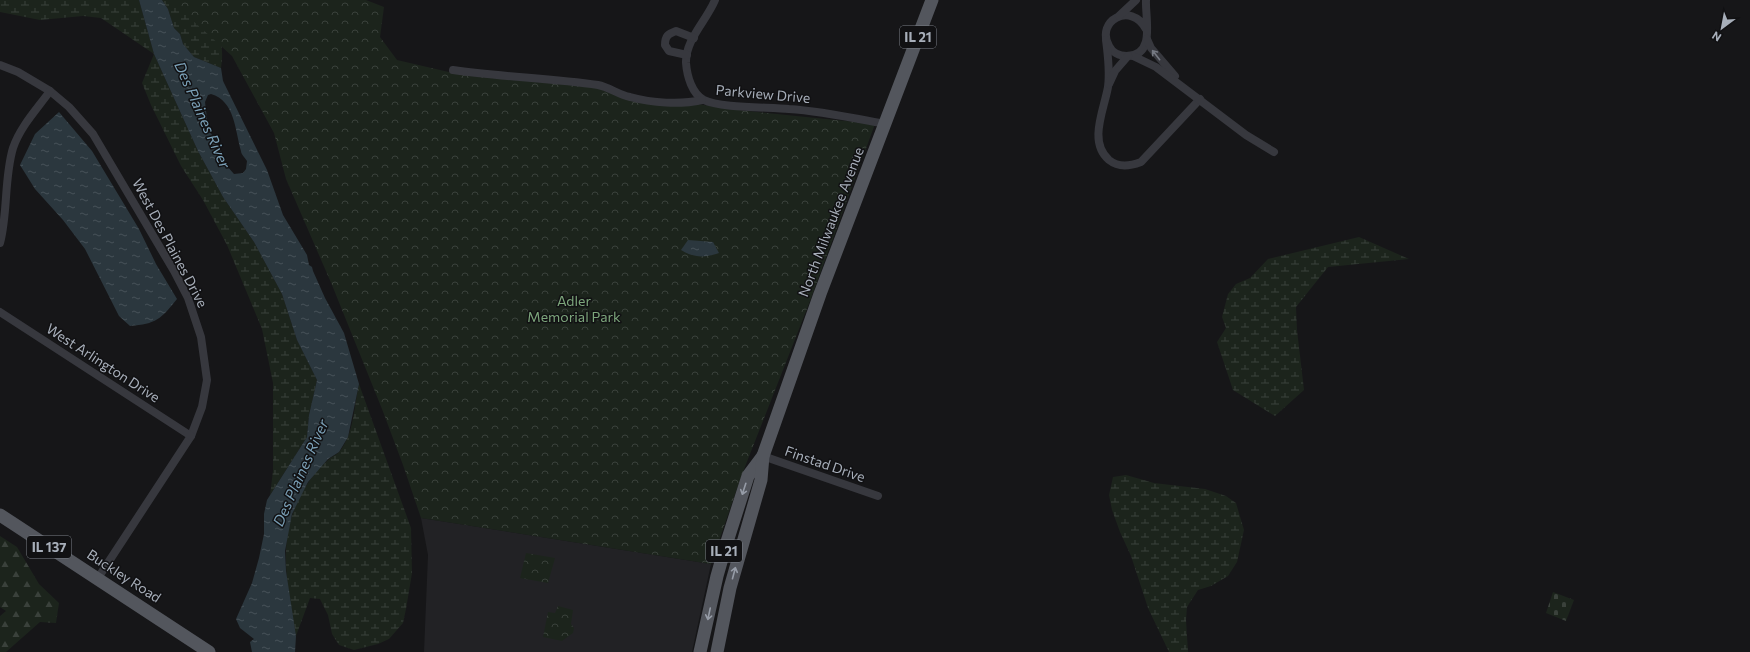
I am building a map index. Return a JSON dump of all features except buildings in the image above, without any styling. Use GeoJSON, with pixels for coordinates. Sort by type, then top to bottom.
{"type":"FeatureCollection","features":[{"type":"Feature","properties":{"kind":"main road","name":"North Milwaukee Avenue"},"geometry":{"type":"LineString","coordinates":[[717,652],[730,588],[761,480],[763,456],[818,298],[932,0]]}},
{"type":"Feature","properties":{"kind":"main road","name":"North Milwaukee Avenue"},"geometry":{"type":"LineString","coordinates":[[700,652],[717,576],[727,541],[748,476],[763,456]]}},
{"type":"Feature","properties":{"kind":"main road","name":"Buckley Road"},"geometry":{"type":"LineString","coordinates":[[0,515],[210,652]]}},
{"type":"Feature","properties":{"kind":"street","name":"Parkview Drive"},"geometry":{"type":"LineString","coordinates":[[715,0],[694,38],[687,55],[686,62],[690,82],[697,95],[702,100],[709,103],[726,105],[790,109],[885,124]]}},
{"type":"Feature","properties":{"kind":"street"},"geometry":{"type":"LineString","coordinates":[[1136,0],[1108,27],[1106,40],[1108,86],[1098,137],[1100,148],[1105,156],[1113,163],[1122,166],[1141,162],[1200,99]]}},
{"type":"Feature","properties":{"kind":"street"},"geometry":{"type":"LineString","coordinates":[[1146,0],[1147,39],[1151,48],[1163,64],[1188,90]]}},
{"type":"Feature","properties":{"kind":"street"},"geometry":{"type":"LineString","coordinates":[[1118,17],[1131,15],[1138,18],[1146,29]]}},
{"type":"Feature","properties":{"kind":"street"},"geometry":{"type":"LineString","coordinates":[[687,55],[669,51],[665,45],[665,39],[669,34],[676,31],[694,38]]}},
{"type":"Feature","properties":{"kind":"street"},"geometry":{"type":"LineString","coordinates":[[1108,86],[1115,71],[1130,56],[1144,48],[1147,39]]}},
{"type":"Feature","properties":{"kind":"street"},"geometry":{"type":"LineString","coordinates":[[1106,40],[1113,52],[1119,55],[1130,56],[1156,67],[1246,135],[1274,152]]}},
{"type":"Feature","properties":{"kind":"street","name":"West Des Plaines Drive"},"geometry":{"type":"LineString","coordinates":[[0,66],[18,72],[50,91],[69,106],[94,134],[170,265],[196,317],[205,353],[207,380],[202,407],[191,436],[98,578]]}},
{"type":"Feature","properties":{"kind":"street"},"geometry":{"type":"LineString","coordinates":[[453,70],[493,76],[600,86],[629,97],[645,100],[673,103],[702,100]]}},
{"type":"Feature","properties":{"kind":"street"},"geometry":{"type":"LineString","coordinates":[[0,243],[4,230],[13,149],[21,131],[50,91]]}},
{"type":"Feature","properties":{"kind":"street","name":"West Arlington Drive"},"geometry":{"type":"LineString","coordinates":[[0,312],[191,436]]}},
{"type":"Feature","properties":{"kind":"street","name":"Finstad Drive"},"geometry":{"type":"LineString","coordinates":[[763,456],[878,496]]}},
{"type":"Feature","properties":{"kind":"shaded area"},"geometry":{"type":"Polygon","coordinates":[[[421,518],[711,564],[692,652],[424,652],[428,555],[421,518]]]}},
{"type":"Feature","properties":{"kind":"green space"},"geometry":{"type":"Polygon","coordinates":[[[0,0],[139,0],[154,54],[101,18],[83,16],[40,20],[0,12],[0,0]]]}},
{"type":"Feature","properties":{"kind":"green space"},"geometry":{"type":"Polygon","coordinates":[[[162,0],[204,0],[216,25],[221,41],[221,68],[194,57],[183,44],[180,34],[174,28],[168,9],[162,0]]]}},
{"type":"Feature","properties":{"kind":"green space","name":"Adler Memorial Park"},"geometry":{"type":"Polygon","coordinates":[[[170,0],[366,0],[384,7],[380,37],[397,60],[453,73],[599,87],[626,99],[692,103],[728,109],[875,124],[810,301],[741,477],[711,564],[421,518],[382,409],[332,285],[286,179],[274,133],[232,56],[170,0]]]}},
{"type":"Feature","properties":{"kind":"green space"},"geometry":{"type":"Polygon","coordinates":[[[154,54],[198,151],[223,197],[254,242],[282,294],[297,340],[317,380],[309,415],[307,437],[270,495],[273,471],[273,383],[262,329],[227,245],[203,200],[181,166],[151,105],[142,83],[154,54]]]}},
{"type":"Feature","properties":{"kind":"green space"},"geometry":{"type":"Polygon","coordinates":[[[1359,237],[1409,259],[1328,267],[1296,307],[1297,330],[1304,390],[1275,416],[1233,390],[1217,342],[1226,328],[1222,317],[1228,294],[1236,284],[1250,278],[1268,259],[1359,237]]]}},
{"type":"Feature","properties":{"kind":"green space"},"geometry":{"type":"Polygon","coordinates":[[[359,384],[411,528],[412,573],[403,623],[389,639],[378,644],[354,650],[339,645],[332,634],[328,615],[320,599],[310,598],[296,636],[289,596],[286,558],[287,539],[297,502],[315,474],[323,465],[339,452],[345,444],[351,428],[359,384]]]}},
{"type":"Feature","properties":{"kind":"green space"},"geometry":{"type":"Polygon","coordinates":[[[1126,475],[1154,483],[1205,489],[1226,496],[1236,503],[1244,530],[1237,562],[1228,576],[1211,586],[1198,590],[1187,607],[1186,620],[1188,652],[1169,652],[1148,608],[1131,556],[1112,510],[1109,495],[1113,477],[1126,475]]]}},
{"type":"Feature","properties":{"kind":"green space"},"geometry":{"type":"Polygon","coordinates":[[[0,536],[17,547],[39,584],[59,603],[56,623],[40,622],[6,652],[0,652],[0,616],[6,611],[0,607],[0,536]]]}},
{"type":"Feature","properties":{"kind":"green space"},"geometry":{"type":"Polygon","coordinates":[[[526,553],[555,558],[548,583],[520,578],[526,553]]]}},
{"type":"Feature","properties":{"kind":"green space"},"geometry":{"type":"Polygon","coordinates":[[[1553,592],[1574,600],[1566,621],[1546,613],[1553,592]]]}},
{"type":"Feature","properties":{"kind":"green space"},"geometry":{"type":"Polygon","coordinates":[[[558,606],[573,610],[571,624],[574,628],[573,633],[562,641],[543,637],[548,612],[555,613],[558,606]]]}},
{"type":"Feature","properties":{"kind":"water","name":"Des Plaines River"},"geometry":{"type":"Polygon","coordinates":[[[139,0],[162,0],[168,9],[174,28],[180,34],[183,44],[194,57],[221,68],[223,81],[267,170],[283,215],[307,255],[309,265],[312,267],[325,298],[344,333],[359,384],[348,437],[339,452],[328,459],[308,482],[292,514],[285,551],[286,571],[296,636],[295,652],[252,652],[250,642],[254,639],[240,628],[236,619],[252,583],[259,558],[264,534],[264,514],[267,500],[307,437],[309,415],[317,380],[297,340],[282,294],[254,242],[223,197],[198,151],[154,54],[139,0]],[[211,94],[208,95],[205,102],[208,128],[221,151],[226,165],[234,174],[243,173],[246,169],[247,161],[241,152],[233,117],[225,103],[211,94]]]}},
{"type":"Feature","properties":{"kind":"water"},"geometry":{"type":"Polygon","coordinates":[[[59,112],[92,151],[139,229],[156,264],[177,299],[162,316],[152,322],[130,326],[119,316],[85,249],[63,220],[35,189],[20,165],[35,134],[59,112]]]}},
{"type":"Feature","properties":{"kind":"water"},"geometry":{"type":"Polygon","coordinates":[[[688,240],[713,242],[719,253],[709,256],[690,255],[681,250],[688,240]]]}}]}
